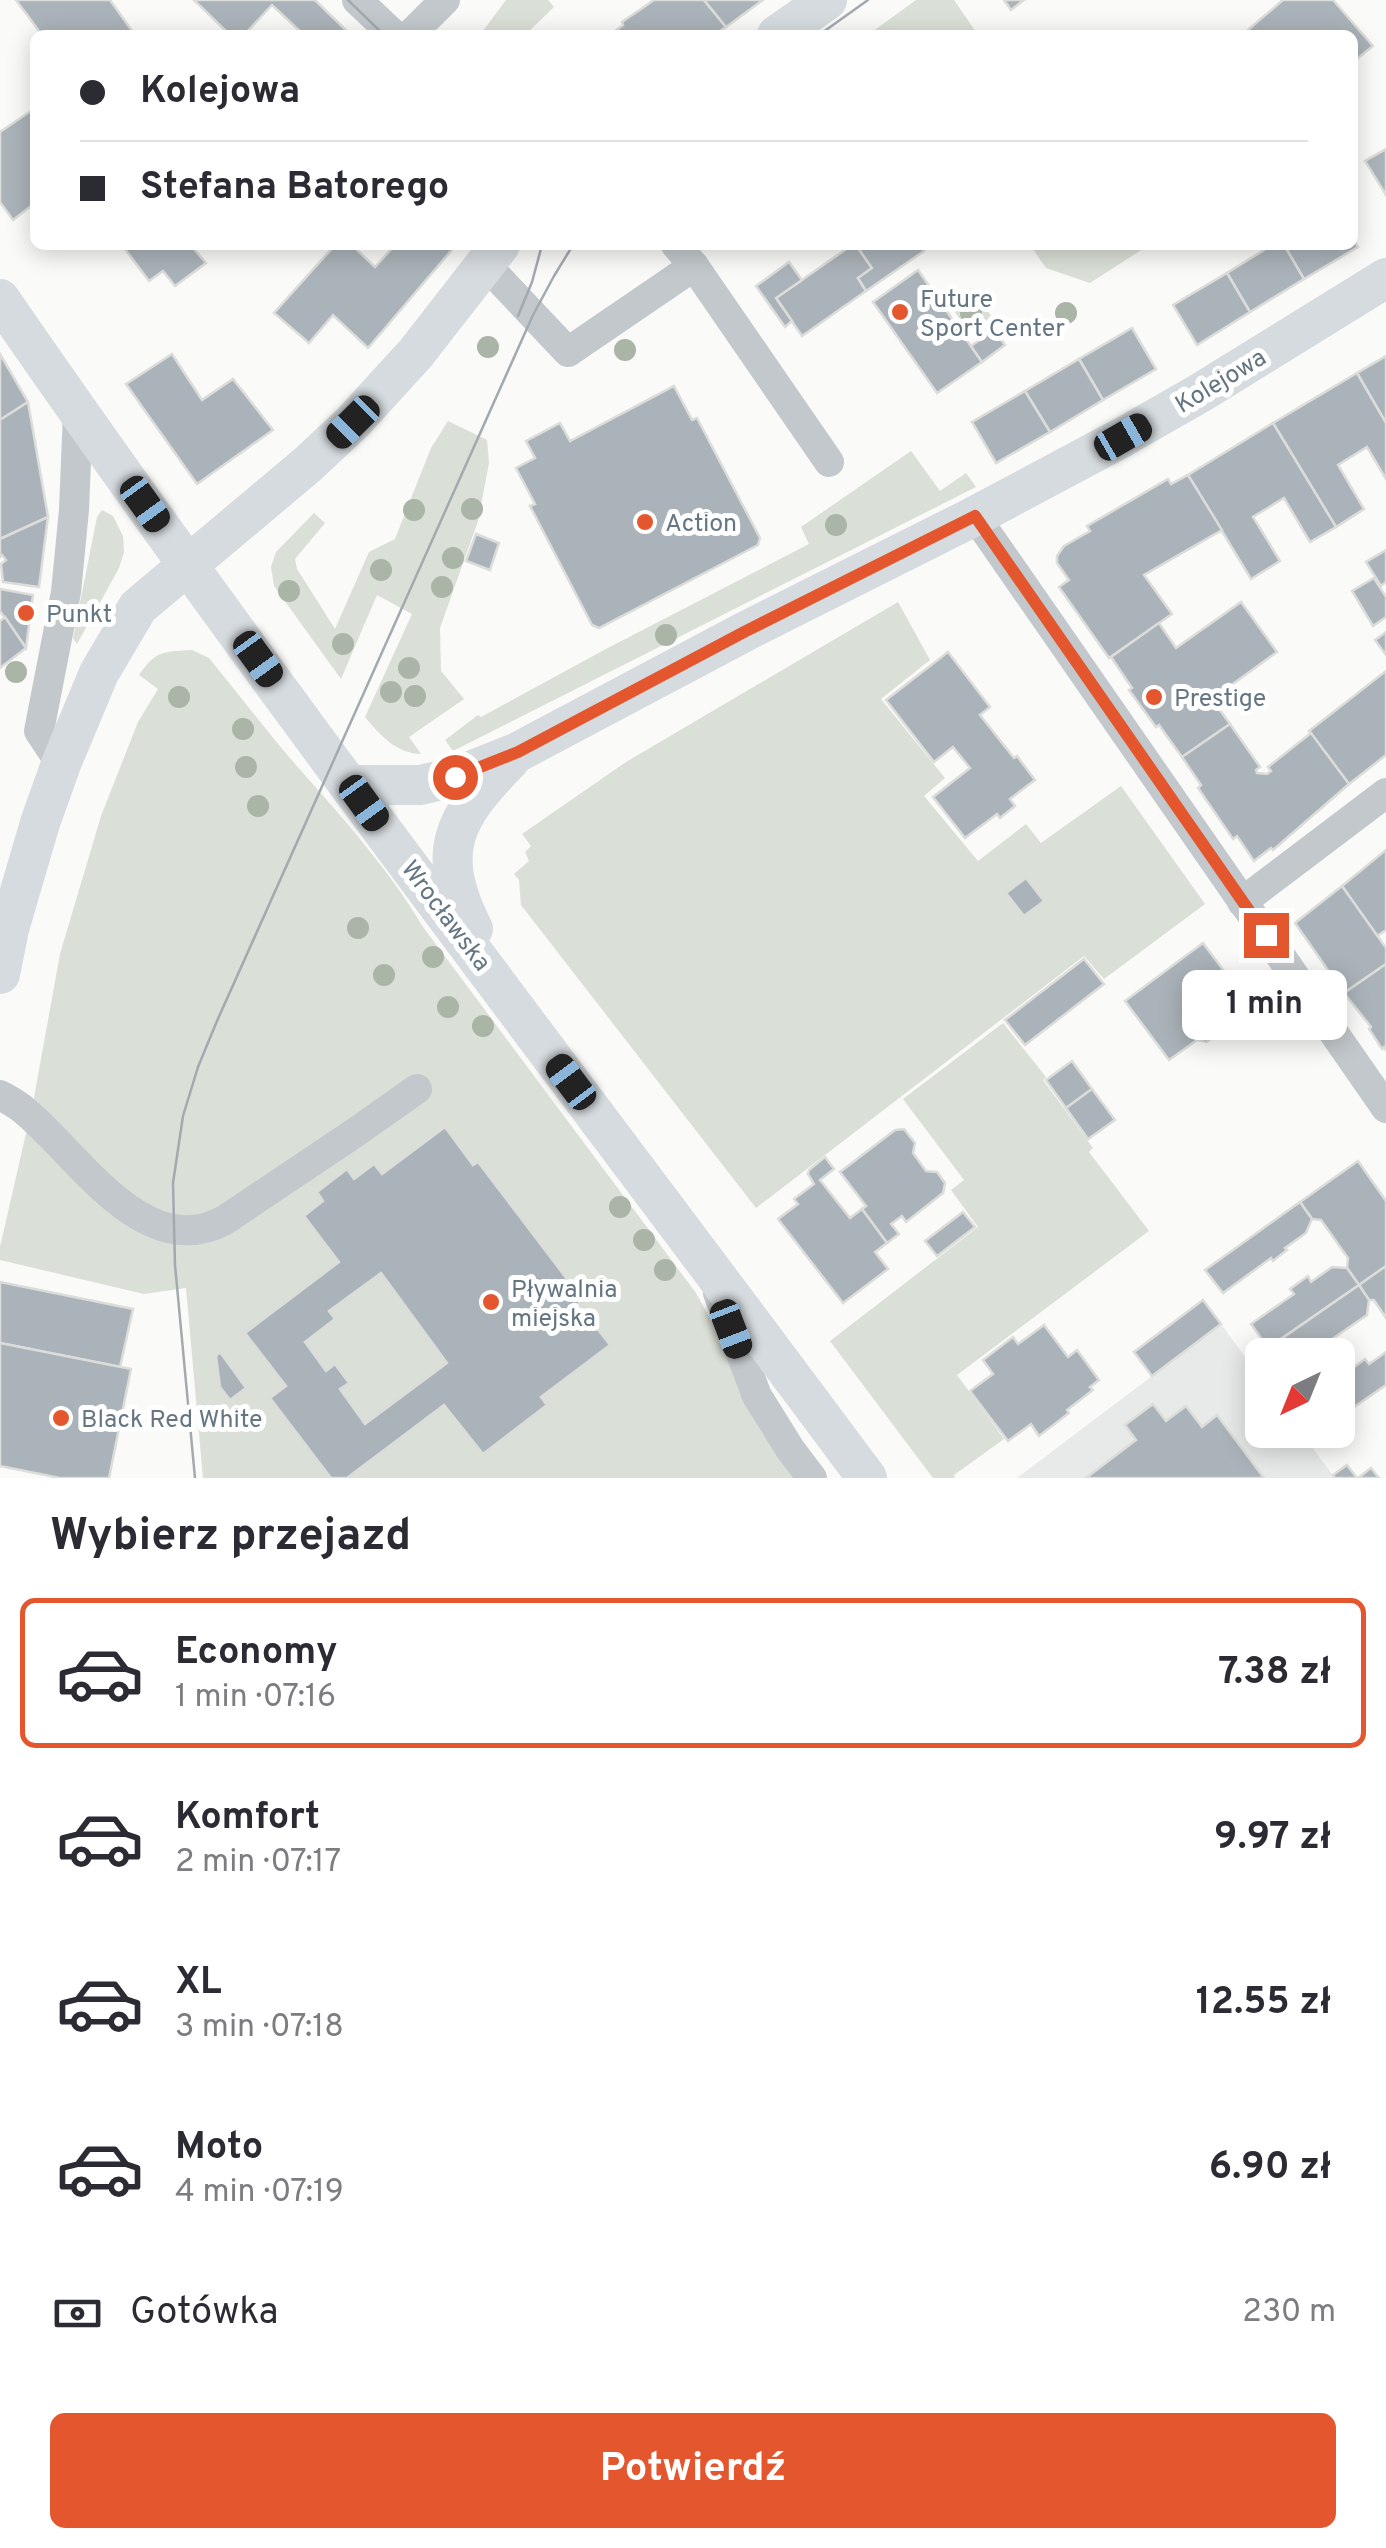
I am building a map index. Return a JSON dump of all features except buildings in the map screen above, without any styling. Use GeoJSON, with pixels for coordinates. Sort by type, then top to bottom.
{"type":"FeatureCollection","features":[{"type":"Feature","properties":{"kind":"main road"},"geometry":{"type":"LineString","coordinates":[[783,30],[827,0]]}},
{"type":"Feature","properties":{"kind":"main road"},"geometry":{"type":"LineString","coordinates":[[0,974],[5,928],[60,764],[99,673],[138,607],[308,465],[353,422],[416,353],[492,254]]}},
{"type":"Feature","properties":{"kind":"main road","name":"Kolejowa"},"geometry":{"type":"LineString","coordinates":[[350,785],[420,785],[455,777],[518,752],[1060,472],[1184,402],[1386,278]]}},
{"type":"Feature","properties":{"kind":"main road","name":"Wrocławska"},"geometry":{"type":"LineString","coordinates":[[0,300],[350,785],[866,1478]]}},
{"type":"Feature","properties":{"kind":"main road","name":"Kolejowa"},"geometry":{"type":"LineString","coordinates":[[504,991],[462,907],[452,870],[453,843],[468,807],[518,752]]}},
{"type":"Feature","properties":{"kind":"street"},"geometry":{"type":"LineString","coordinates":[[357,0],[389,30]]}},
{"type":"Feature","properties":{"kind":"street"},"geometry":{"type":"LineString","coordinates":[[415,30],[446,0]]}},
{"type":"Feature","properties":{"kind":"street"},"geometry":{"type":"LineString","coordinates":[[492,254],[568,352],[685,256],[829,462]]}},
{"type":"Feature","properties":{"kind":"street"},"geometry":{"type":"LineString","coordinates":[[60,764],[39,731],[66,592],[78,412]]}},
{"type":"Feature","properties":{"kind":"street"},"geometry":{"type":"LineString","coordinates":[[975,516],[1386,1108]]}},
{"type":"Feature","properties":{"kind":"street"},"geometry":{"type":"LineString","coordinates":[[1242,902],[1386,793]]}},
{"type":"Feature","properties":{"kind":"street"},"geometry":{"type":"LineString","coordinates":[[0,1095],[24,1110],[126,1208],[151,1223],[180,1230],[211,1228],[225,1220],[416,1089]]}},
{"type":"Feature","properties":{"kind":"street"},"geometry":{"type":"LineString","coordinates":[[706,1262],[757,1396],[812,1478]]}},
{"type":"Feature","properties":{"kind":"shaded area"},"geometry":{"type":"Polygon","coordinates":[[[506,0],[548,0],[554,7],[530,30],[484,30],[506,0]]]}},
{"type":"Feature","properties":{"kind":"shaded area"},"geometry":{"type":"Polygon","coordinates":[[[916,0],[954,0],[975,30],[875,30],[916,0]]]}},
{"type":"Feature","properties":{"kind":"shaded area"},"geometry":{"type":"Polygon","coordinates":[[[1033,250],[1141,250],[1090,283],[1046,268],[1033,250]]]}},
{"type":"Feature","properties":{"kind":"shaded area"},"geometry":{"type":"Polygon","coordinates":[[[971,288],[997,324],[975,340],[949,304],[971,288]]]}},
{"type":"Feature","properties":{"kind":"shaded area"},"geometry":{"type":"Polygon","coordinates":[[[448,421],[487,440],[489,463],[478,521],[440,628],[441,671],[464,699],[409,737],[421,754],[397,747],[365,717],[412,614],[377,595],[341,679],[274,586],[271,567],[276,552],[314,513],[325,523],[295,559],[297,569],[335,629],[369,552],[395,539],[431,448],[448,421]]]}},
{"type":"Feature","properties":{"kind":"shaded area"},"geometry":{"type":"Polygon","coordinates":[[[911,451],[940,491],[966,473],[976,487],[453,751],[445,740],[478,715],[481,717],[809,544],[801,527],[911,451]]]}},
{"type":"Feature","properties":{"kind":"shaded area"},"geometry":{"type":"Polygon","coordinates":[[[102,510],[113,516],[123,536],[124,552],[77,644],[73,638],[97,517],[102,510]]]}},
{"type":"Feature","properties":{"kind":"shaded area"},"geometry":{"type":"Polygon","coordinates":[[[898,602],[930,660],[881,699],[945,778],[924,796],[978,861],[1026,824],[1041,843],[1121,786],[1205,904],[1104,979],[1084,956],[756,1208],[521,905],[519,880],[514,874],[529,861],[525,852],[531,846],[522,834],[626,762],[898,602]]]}},
{"type":"Feature","properties":{"kind":"shaded area"},"geometry":{"type":"Polygon","coordinates":[[[192,650],[209,658],[367,847],[696,1293],[751,1410],[801,1478],[203,1478],[186,1288],[144,1294],[0,1260],[60,954],[101,816],[138,722],[158,689],[139,675],[161,654],[192,650]]]}},
{"type":"Feature","properties":{"kind":"shaded area"},"geometry":{"type":"Polygon","coordinates":[[[1003,1023],[1046,1077],[1043,1080],[1093,1148],[1089,1152],[1149,1231],[957,1375],[1004,1439],[955,1478],[933,1478],[830,1341],[978,1227],[951,1190],[964,1180],[903,1099],[1003,1023]]]}},
{"type":"Feature","properties":{"kind":"shaded area"},"geometry":{"type":"Polygon","coordinates":[[[1221,1324],[1245,1357],[1245,1448],[1312,1448],[1335,1478],[1017,1478],[1221,1324]]]}},
{"type":"Feature","properties":{"kind":"tram line"},"geometry":{"type":"LineString","coordinates":[[348,0],[379,30]]}},
{"type":"Feature","properties":{"kind":"tram line"},"geometry":{"type":"LineString","coordinates":[[826,30],[868,0]]}},
{"type":"Feature","properties":{"kind":"tram line"},"geometry":{"type":"LineString","coordinates":[[518,316],[541,250]]}},
{"type":"Feature","properties":{"kind":"tram line"},"geometry":{"type":"LineString","coordinates":[[195,1478],[175,1265],[173,1183],[183,1116],[217,1021],[533,315],[570,250]]}},
{"type":"Feature","properties":{"kind":"place","name":"Future Sport Center"},"geometry":{"type":"Point","coordinates":[900,312]}},
{"type":"Feature","properties":{"kind":"place","name":"Action"},"geometry":{"type":"Point","coordinates":[645,522]}},
{"type":"Feature","properties":{"kind":"place","name":"Punkt"},"geometry":{"type":"Point","coordinates":[26,613]}},
{"type":"Feature","properties":{"kind":"place","name":"Prestige"},"geometry":{"type":"Point","coordinates":[1154,697]}},
{"type":"Feature","properties":{"kind":"place","name":"Pływalnia miejska"},"geometry":{"type":"Point","coordinates":[491,1302]}},
{"type":"Feature","properties":{"kind":"place","name":"Black Red White"},"geometry":{"type":"Point","coordinates":[61,1418]}},
{"type":"Feature","properties":{"kind":"route"},"geometry":{"type":"LineString","coordinates":[[455,777],[518,752],[975,516],[1266,935]]}}]}
